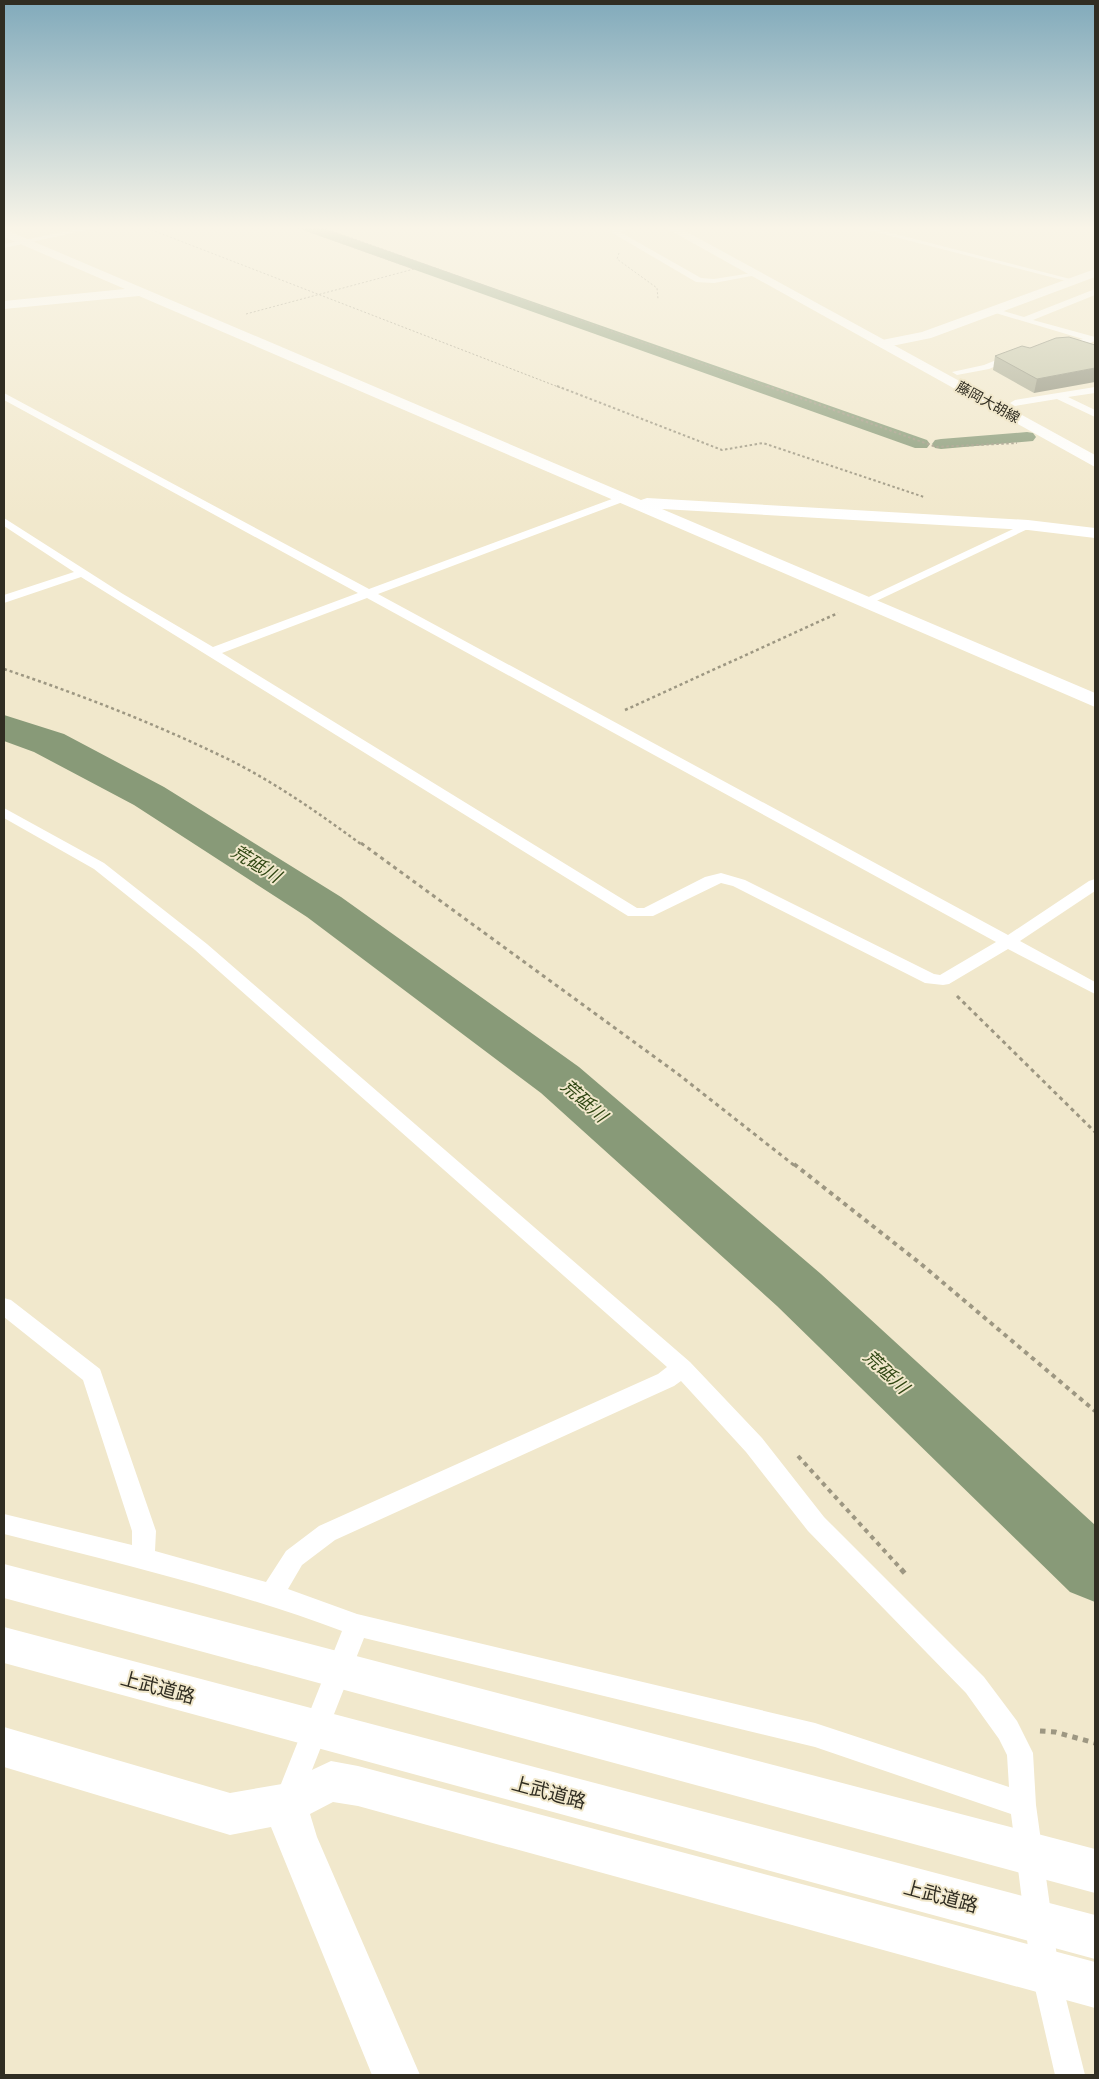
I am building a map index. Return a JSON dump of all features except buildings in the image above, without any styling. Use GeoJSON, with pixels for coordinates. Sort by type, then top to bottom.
{"type":"FeatureCollection","features":[{"type":"Feature","properties":{"kind":"main road"},"geometry":{"type":"LineString","coordinates":[[216,324],[1095,701]]}},
{"type":"Feature","properties":{"kind":"main road","name":"藤岡大胡線"},"geometry":{"type":"LineString","coordinates":[[847,324],[1095,462]]}},
{"type":"Feature","properties":{"kind":"main road","name":"藤岡大胡線"},"geometry":{"type":"LineString","coordinates":[[868,324],[1095,446]]}},
{"type":"Feature","properties":{"kind":"main road"},"geometry":{"type":"LineString","coordinates":[[882,344],[926,335],[957,324]]}},
{"type":"Feature","properties":{"kind":"main road"},"geometry":{"type":"LineString","coordinates":[[630,501],[969,516],[1095,533]]}},
{"type":"Feature","properties":{"kind":"main road"},"geometry":{"type":"LineString","coordinates":[[4,1582],[1090,1869]]}},
{"type":"Feature","properties":{"kind":"main road","name":"上武道路"},"geometry":{"type":"LineString","coordinates":[[4,1645],[1089,1935]]}},
{"type":"Feature","properties":{"kind":"main road"},"geometry":{"type":"LineString","coordinates":[[4,1747],[230,1814],[286,1804],[331,1782],[358,1786],[1095,1985]]}},
{"type":"Feature","properties":{"kind":"main road"},"geometry":{"type":"LineString","coordinates":[[286,1804],[296,1839],[396,2075]]}},
{"type":"Feature","properties":{"kind":"lane"},"geometry":{"type":"LineString","coordinates":[[1038,324],[1092,339],[1074,346],[1049,346]]}},
{"type":"Feature","properties":{"kind":"lane"},"geometry":{"type":"LineString","coordinates":[[958,372],[986,367],[1023,352]]}},
{"type":"Feature","properties":{"kind":"lane"},"geometry":{"type":"LineString","coordinates":[[1015,403],[1095,390]]}},
{"type":"Feature","properties":{"kind":"lane"},"geometry":{"type":"LineString","coordinates":[[4,396],[1095,989]]}},
{"type":"Feature","properties":{"kind":"lane"},"geometry":{"type":"LineString","coordinates":[[1058,396],[1095,414]]}},
{"type":"Feature","properties":{"kind":"lane"},"geometry":{"type":"LineString","coordinates":[[212,652],[368,593],[630,501]]}},
{"type":"Feature","properties":{"kind":"lane"},"geometry":{"type":"LineString","coordinates":[[4,521],[83,573],[626,910],[634,913],[647,913],[710,880],[721,878],[739,883],[931,978],[943,980],[1008,942],[1095,884]]}},
{"type":"Feature","properties":{"kind":"lane"},"geometry":{"type":"LineString","coordinates":[[864,602],[1028,525]]}},
{"type":"Feature","properties":{"kind":"lane"},"geometry":{"type":"LineString","coordinates":[[4,599],[83,573]]}},
{"type":"Feature","properties":{"kind":"lane"},"geometry":{"type":"LineString","coordinates":[[4,812],[99,866],[201,947],[682,1368],[754,1445],[816,1524],[975,1685],[1008,1730],[1020,1753],[1024,1806],[1045,1971],[1070,2075]]}},
{"type":"Feature","properties":{"kind":"lane"},"geometry":{"type":"LineString","coordinates":[[4,1306],[92,1375],[144,1531],[143,1558]]}},
{"type":"Feature","properties":{"kind":"lane"},"geometry":{"type":"LineString","coordinates":[[272,1594],[294,1558],[327,1533],[666,1380],[682,1368]]}},
{"type":"Feature","properties":{"kind":"lane"},"geometry":{"type":"LineString","coordinates":[[4,1524],[143,1558],[272,1594],[357,1625],[815,1735],[1024,1806]]}},
{"type":"Feature","properties":{"kind":"lane"},"geometry":{"type":"LineString","coordinates":[[286,1804],[357,1625]]}},
{"type":"Feature","properties":{"kind":"path"},"geometry":{"type":"LineString","coordinates":[[394,324],[722,450],[729,450],[753,443],[763,443],[969,516]]}},
{"type":"Feature","properties":{"kind":"path"},"geometry":{"type":"LineString","coordinates":[[592,324],[936,447],[1056,440]]}},
{"type":"Feature","properties":{"kind":"path"},"geometry":{"type":"LineString","coordinates":[[602,721],[864,602]]}},
{"type":"Feature","properties":{"kind":"path"},"geometry":{"type":"LineString","coordinates":[[4,669],[68,691],[214,752],[261,778],[331,822],[678,1074],[921,1264],[1095,1411]]}},
{"type":"Feature","properties":{"kind":"path"},"geometry":{"type":"LineString","coordinates":[[943,980],[1095,1132]]}},
{"type":"Feature","properties":{"kind":"path"},"geometry":{"type":"LineString","coordinates":[[1054,1732],[1095,1743]]}},
{"type":"Feature","properties":{"kind":"waterway"},"geometry":{"type":"LineString","coordinates":[[582,324],[921,444]]}},
{"type":"Feature","properties":{"kind":"waterway"},"geometry":{"type":"LineString","coordinates":[[941,444],[1027,437]]}},
{"type":"Feature","properties":{"kind":"waterway","name":"荒砥川"},"geometry":{"type":"LineString","coordinates":[[4,727],[49,743],[149,796],[324,907],[560,1080],[799,1290],[1095,1570]]}}]}
